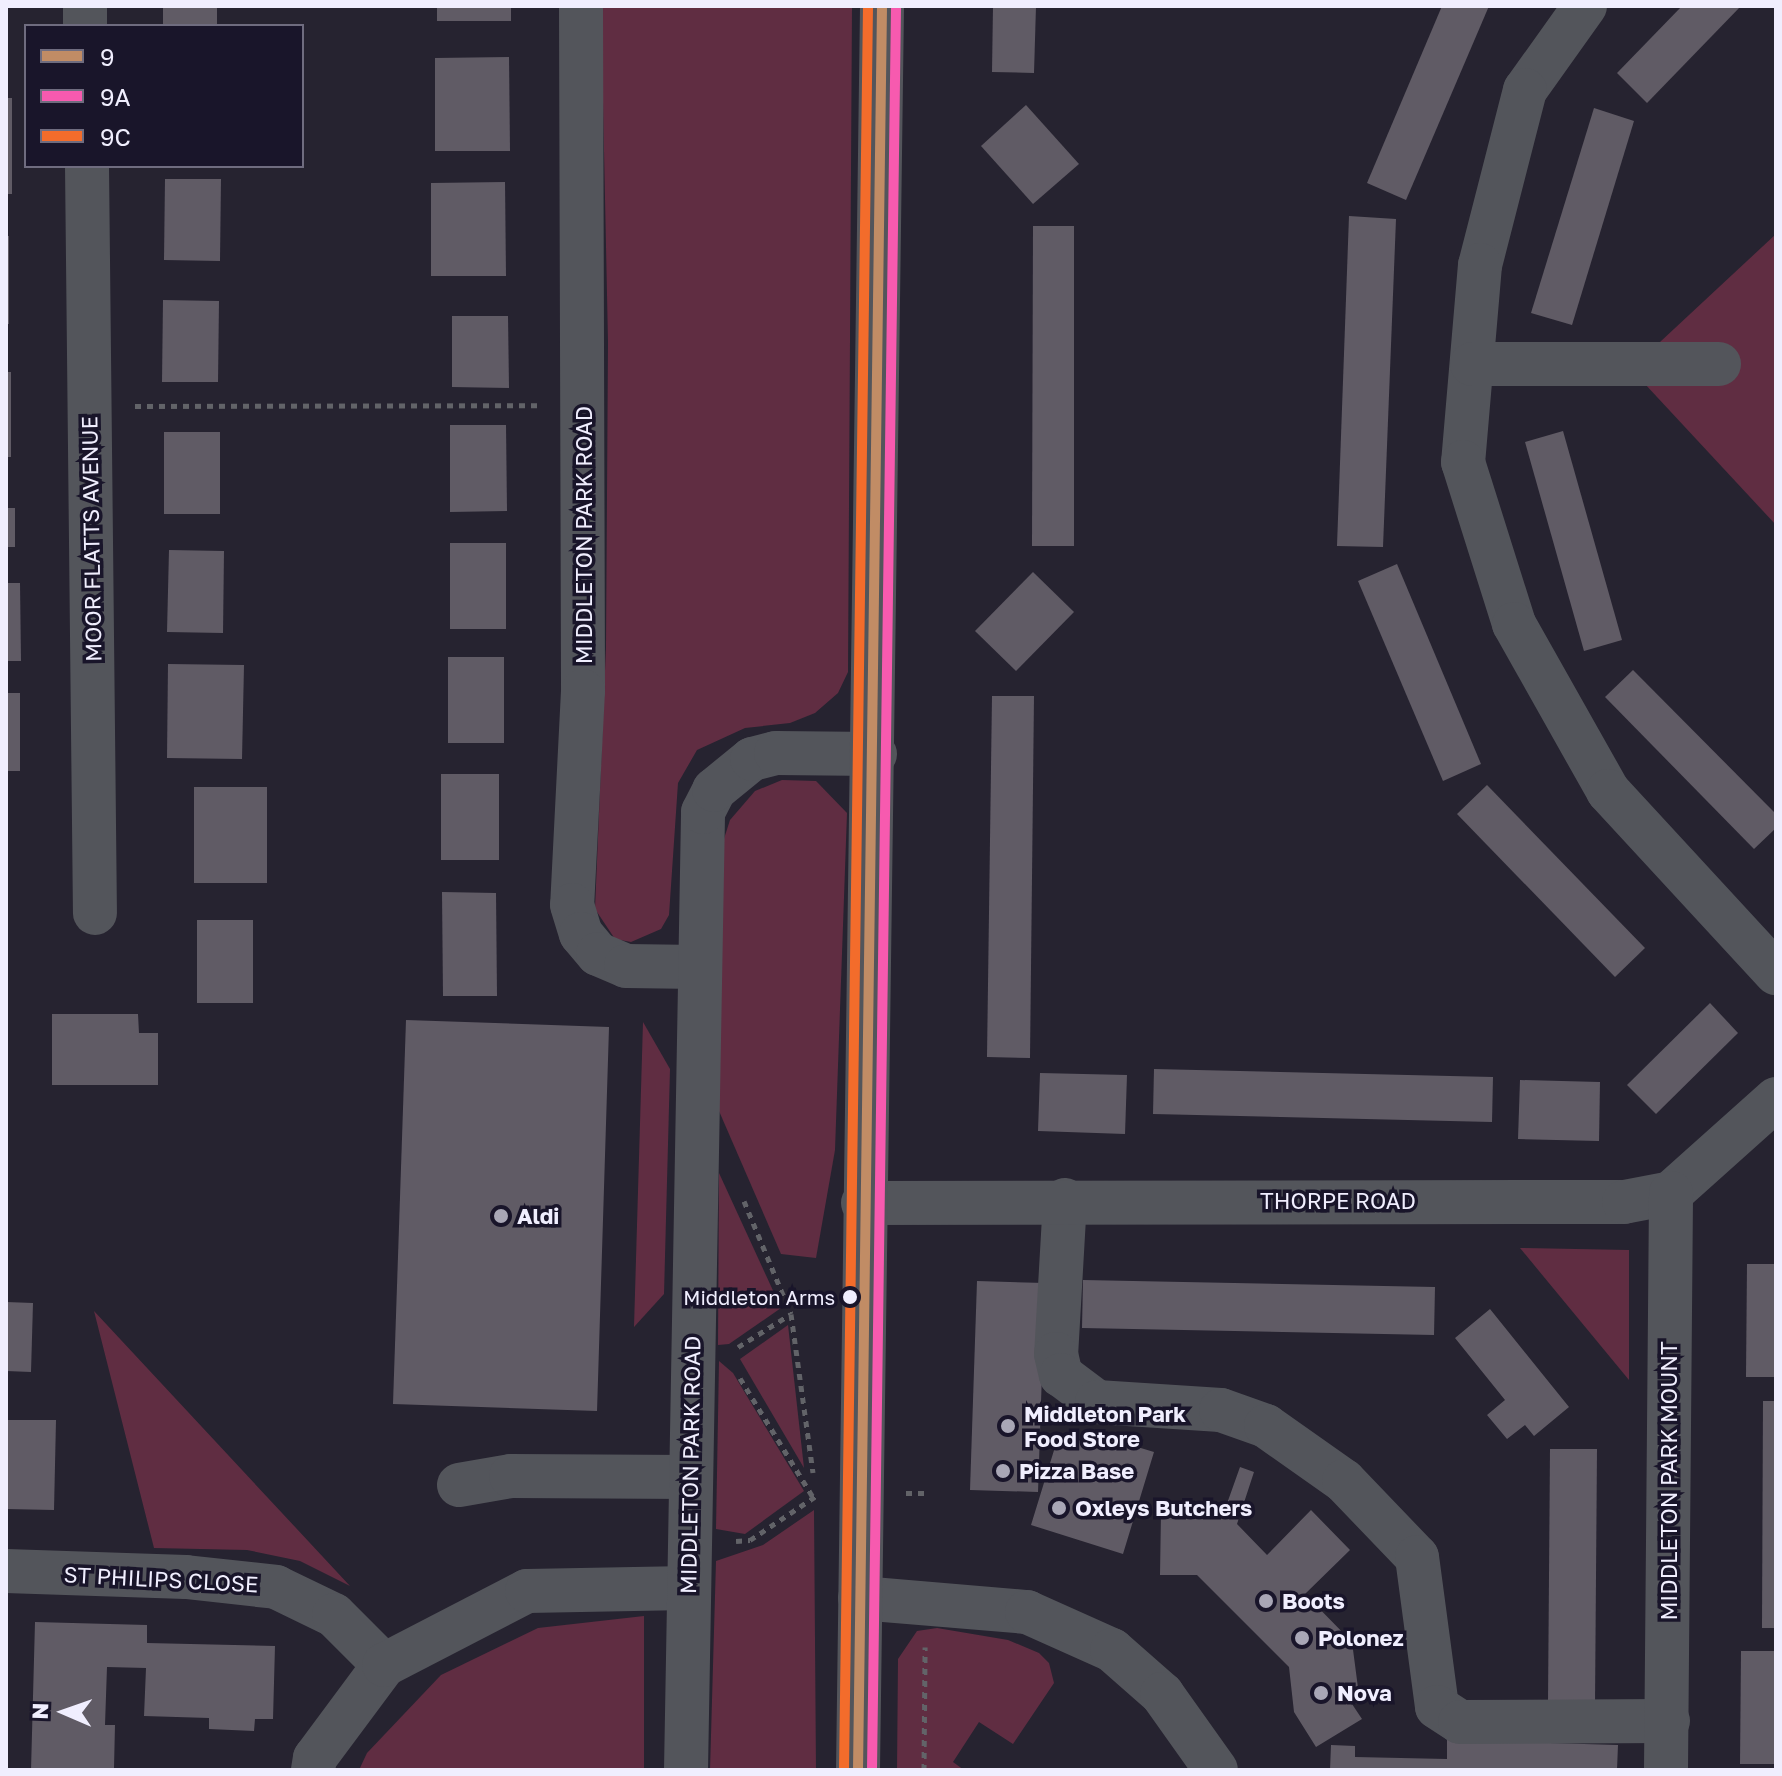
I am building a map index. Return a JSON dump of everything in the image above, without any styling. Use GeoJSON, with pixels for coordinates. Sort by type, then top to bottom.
{"type":"FeatureCollection","features":[{"type":"Feature","properties":{"kind":"street","name":"MIDDLETON PARK ROAD"},"geometry":{"type":"LineString","coordinates":[[581,6],[585,405],[583,691],[572,905],[581,934],[598,954],[626,966],[699,967]]}},
{"type":"Feature","properties":{"kind":"street"},"geometry":{"type":"LineString","coordinates":[[858,1770],[863,1203],[875,754],[882,6]]}},
{"type":"Feature","properties":{"kind":"street"},"geometry":{"type":"LineString","coordinates":[[1585,6],[1525,90],[1480,265],[1463,462],[1514,624],[1608,791],[1776,973]]}},
{"type":"Feature","properties":{"kind":"street","name":"MOOR FLATTS AVENUE"},"geometry":{"type":"LineString","coordinates":[[87,168],[95,913]]}},
{"type":"Feature","properties":{"kind":"street"},"geometry":{"type":"LineString","coordinates":[[1472,364],[1719,364]]}},
{"type":"Feature","properties":{"kind":"street","name":"MIDDLETON PARK ROAD"},"geometry":{"type":"LineString","coordinates":[[686,1770],[700,837],[714,790],[752,759],[776,753],[875,754]]}},
{"type":"Feature","properties":{"kind":"street"},"geometry":{"type":"LineString","coordinates":[[1671,1193],[1776,1099]]}},
{"type":"Feature","properties":{"kind":"street","name":"THORPE ROAD"},"geometry":{"type":"LineString","coordinates":[[863,1203],[1065,1200],[1624,1202],[1671,1193]]}},
{"type":"Feature","properties":{"kind":"street","name":"MIDDLETON PARK MOUNT"},"geometry":{"type":"LineString","coordinates":[[1666,1770],[1671,1193]]}},
{"type":"Feature","properties":{"kind":"street"},"geometry":{"type":"LineString","coordinates":[[1065,1200],[1056,1354],[1061,1375],[1097,1402],[1221,1410],[1266,1426],[1344,1481],[1417,1557],[1437,1707],[1460,1722],[1668,1721]]}},
{"type":"Feature","properties":{"kind":"street"},"geometry":{"type":"LineString","coordinates":[[459,1485],[511,1476],[691,1477]]}},
{"type":"Feature","properties":{"kind":"street","name":"ST PHILIPS CLOSE"},"geometry":{"type":"LineString","coordinates":[[6,1571],[186,1577],[276,1587],[334,1615],[384,1665]]}},
{"type":"Feature","properties":{"kind":"street"},"geometry":{"type":"LineString","coordinates":[[313,1770],[315,1758],[384,1665],[527,1591],[688,1588]]}},
{"type":"Feature","properties":{"kind":"street"},"geometry":{"type":"LineString","coordinates":[[860,1598],[1027,1612],[1112,1650],[1162,1694],[1216,1770]]}},
{"type":"Feature","properties":{"kind":"path"},"geometry":{"type":"LineString","coordinates":[[90,406],[585,405]]}},
{"type":"Feature","properties":{"kind":"path"},"geometry":{"type":"LineString","coordinates":[[728,1359],[791,1314],[812,1449],[813,1497]]}},
{"type":"Feature","properties":{"kind":"path"},"geometry":{"type":"LineString","coordinates":[[736,1371],[813,1497]]}},
{"type":"Feature","properties":{"kind":"path"},"geometry":{"type":"LineString","coordinates":[[689,1544],[750,1540],[813,1497],[861,1492]]}},
{"type":"Feature","properties":{"kind":"path"},"geometry":{"type":"LineString","coordinates":[[924,1770],[926,1604]]}},
{"type":"Feature","properties":{"kind":"shaded area"},"geometry":{"type":"Polygon","coordinates":[[[601,6],[852,6],[848,672],[838,693],[815,713],[790,723],[745,728],[697,750],[678,783],[669,915],[661,929],[631,942],[615,939],[595,909],[606,647],[608,342],[601,6]]]}},
{"type":"Feature","properties":{"kind":"shaded area"},"geometry":{"type":"Polygon","coordinates":[[[1776,234],[1776,525],[1631,369],[1776,234]]]}},
{"type":"Feature","properties":{"kind":"shaded area"},"geometry":{"type":"Polygon","coordinates":[[[782,780],[816,781],[847,813],[835,1150],[816,1258],[781,1254],[719,1111],[722,845],[730,820],[755,791],[782,780]]]}},
{"type":"Feature","properties":{"kind":"shaded area"},"geometry":{"type":"Polygon","coordinates":[[[643,1022],[670,1069],[664,1294],[634,1327],[643,1022]]]}},
{"type":"Feature","properties":{"kind":"shaded area"},"geometry":{"type":"Polygon","coordinates":[[[719,1173],[781,1308],[729,1344],[718,1345],[719,1173]]]}},
{"type":"Feature","properties":{"kind":"shaded area"},"geometry":{"type":"Polygon","coordinates":[[[1520,1248],[1629,1250],[1629,1380],[1520,1248]]]}},
{"type":"Feature","properties":{"kind":"shaded area"},"geometry":{"type":"Polygon","coordinates":[[[94,1311],[350,1586],[300,1561],[247,1550],[154,1548],[94,1311]]]}},
{"type":"Feature","properties":{"kind":"shaded area"},"geometry":{"type":"Polygon","coordinates":[[[788,1325],[804,1468],[740,1359],[788,1325]]]}},
{"type":"Feature","properties":{"kind":"shaded area"},"geometry":{"type":"Polygon","coordinates":[[[719,1361],[733,1373],[804,1491],[745,1534],[716,1529],[719,1361]]]}},
{"type":"Feature","properties":{"kind":"shaded area"},"geometry":{"type":"Polygon","coordinates":[[[814,1510],[816,1770],[710,1770],[716,1561],[763,1545],[814,1510]]]}},
{"type":"Feature","properties":{"kind":"shaded area"},"geometry":{"type":"Polygon","coordinates":[[[644,1616],[644,1770],[359,1770],[367,1753],[441,1675],[538,1628],[644,1616]]]}},
{"type":"Feature","properties":{"kind":"shaded area"},"geometry":{"type":"Polygon","coordinates":[[[937,1628],[1008,1640],[1039,1653],[1049,1663],[1054,1683],[1013,1744],[979,1722],[953,1762],[964,1770],[897,1770],[898,1659],[917,1631],[937,1628]]]}},
{"type":"Feature","properties":{"kind":"building"},"geometry":{"type":"Polygon","coordinates":[[[163,6],[217,6],[217,24],[163,24],[163,6]]]}},
{"type":"Feature","properties":{"kind":"building"},"geometry":{"type":"Polygon","coordinates":[[[437,6],[511,6],[511,21],[437,21],[437,6]]]}},
{"type":"Feature","properties":{"kind":"building"},"geometry":{"type":"Polygon","coordinates":[[[993,6],[1036,6],[1034,73],[992,72],[993,6]]]}},
{"type":"Feature","properties":{"kind":"building"},"geometry":{"type":"Polygon","coordinates":[[[1442,6],[1489,6],[1406,200],[1367,183],[1442,6]]]}},
{"type":"Feature","properties":{"kind":"building"},"geometry":{"type":"Polygon","coordinates":[[[1682,6],[1741,6],[1647,103],[1617,73],[1682,6]]]}},
{"type":"Feature","properties":{"kind":"building"},"geometry":{"type":"Polygon","coordinates":[[[509,57],[510,151],[435,151],[435,58],[509,57]]]}},
{"type":"Feature","properties":{"kind":"building"},"geometry":{"type":"Polygon","coordinates":[[[6,98],[12,98],[12,194],[6,194],[6,98]]]}},
{"type":"Feature","properties":{"kind":"building"},"geometry":{"type":"Polygon","coordinates":[[[1026,105],[1079,164],[1033,204],[981,146],[1026,105]]]}},
{"type":"Feature","properties":{"kind":"building"},"geometry":{"type":"Polygon","coordinates":[[[1594,108],[1634,121],[1572,325],[1531,313],[1594,108]]]}},
{"type":"Feature","properties":{"kind":"building"},"geometry":{"type":"Polygon","coordinates":[[[165,179],[221,179],[220,261],[164,260],[165,179]]]}},
{"type":"Feature","properties":{"kind":"building"},"geometry":{"type":"Polygon","coordinates":[[[505,182],[506,276],[431,276],[431,183],[505,182]]]}},
{"type":"Feature","properties":{"kind":"building"},"geometry":{"type":"Polygon","coordinates":[[[1349,216],[1396,219],[1383,547],[1337,546],[1349,216]]]}},
{"type":"Feature","properties":{"kind":"building"},"geometry":{"type":"Polygon","coordinates":[[[1033,226],[1074,226],[1074,546],[1032,546],[1033,226]]]}},
{"type":"Feature","properties":{"kind":"building"},"geometry":{"type":"Polygon","coordinates":[[[6,236],[9,236],[9,324],[6,324],[6,236]]]}},
{"type":"Feature","properties":{"kind":"building"},"geometry":{"type":"Polygon","coordinates":[[[163,300],[219,301],[218,382],[162,382],[163,300]]]}},
{"type":"Feature","properties":{"kind":"building"},"geometry":{"type":"Polygon","coordinates":[[[452,316],[508,316],[509,388],[452,387],[452,316]]]}},
{"type":"Feature","properties":{"kind":"building"},"geometry":{"type":"Polygon","coordinates":[[[6,372],[11,372],[11,457],[6,457],[6,372]]]}},
{"type":"Feature","properties":{"kind":"building"},"geometry":{"type":"Polygon","coordinates":[[[450,425],[506,425],[507,511],[450,512],[450,425]]]}},
{"type":"Feature","properties":{"kind":"building"},"geometry":{"type":"Polygon","coordinates":[[[1563,431],[1622,640],[1584,651],[1525,442],[1563,431]]]}},
{"type":"Feature","properties":{"kind":"building"},"geometry":{"type":"Polygon","coordinates":[[[164,432],[220,432],[220,514],[164,514],[164,432]]]}},
{"type":"Feature","properties":{"kind":"building"},"geometry":{"type":"Polygon","coordinates":[[[6,508],[15,508],[15,547],[6,547],[6,508]]]}},
{"type":"Feature","properties":{"kind":"building"},"geometry":{"type":"Polygon","coordinates":[[[450,543],[506,543],[506,629],[450,629],[450,543]]]}},
{"type":"Feature","properties":{"kind":"building"},"geometry":{"type":"Polygon","coordinates":[[[169,550],[224,551],[223,633],[167,632],[169,550]]]}},
{"type":"Feature","properties":{"kind":"building"},"geometry":{"type":"Polygon","coordinates":[[[1397,564],[1481,764],[1443,781],[1358,581],[1397,564]]]}},
{"type":"Feature","properties":{"kind":"building"},"geometry":{"type":"Polygon","coordinates":[[[1033,572],[1074,612],[1016,671],[975,631],[1033,572]]]}},
{"type":"Feature","properties":{"kind":"building"},"geometry":{"type":"Polygon","coordinates":[[[6,583],[20,583],[21,661],[6,661],[6,583]]]}},
{"type":"Feature","properties":{"kind":"building"},"geometry":{"type":"Polygon","coordinates":[[[448,657],[504,657],[504,743],[448,743],[448,657]]]}},
{"type":"Feature","properties":{"kind":"building"},"geometry":{"type":"Polygon","coordinates":[[[168,664],[244,665],[242,759],[167,758],[168,664]]]}},
{"type":"Feature","properties":{"kind":"building"},"geometry":{"type":"Polygon","coordinates":[[[1633,670],[1776,814],[1776,828],[1754,849],[1605,697],[1633,670]]]}},
{"type":"Feature","properties":{"kind":"building"},"geometry":{"type":"Polygon","coordinates":[[[6,693],[20,693],[20,771],[6,771],[6,693]]]}},
{"type":"Feature","properties":{"kind":"building"},"geometry":{"type":"Polygon","coordinates":[[[992,696],[1034,696],[1030,1058],[987,1057],[992,696]]]}},
{"type":"Feature","properties":{"kind":"building"},"geometry":{"type":"Polygon","coordinates":[[[441,774],[499,774],[499,860],[441,860],[441,774]]]}},
{"type":"Feature","properties":{"kind":"building"},"geometry":{"type":"Polygon","coordinates":[[[1487,785],[1645,948],[1615,977],[1457,814],[1487,785]]]}},
{"type":"Feature","properties":{"kind":"building"},"geometry":{"type":"Polygon","coordinates":[[[194,787],[267,787],[267,883],[194,883],[194,787]]]}},
{"type":"Feature","properties":{"kind":"building"},"geometry":{"type":"Polygon","coordinates":[[[442,892],[496,893],[497,996],[443,996],[442,892]]]}},
{"type":"Feature","properties":{"kind":"building"},"geometry":{"type":"Polygon","coordinates":[[[197,920],[253,920],[253,1003],[197,1003],[197,920]]]}},
{"type":"Feature","properties":{"kind":"building"},"geometry":{"type":"Polygon","coordinates":[[[1710,1003],[1738,1033],[1656,1114],[1627,1085],[1710,1003]]]}},
{"type":"Feature","properties":{"kind":"building"},"geometry":{"type":"Polygon","coordinates":[[[52,1014],[138,1014],[139,1033],[158,1033],[158,1085],[52,1085],[52,1014]]]}},
{"type":"Feature","properties":{"kind":"building","name":"Aldi"},"geometry":{"type":"Polygon","coordinates":[[[406,1020],[609,1027],[597,1411],[393,1404],[406,1020]]]}},
{"type":"Feature","properties":{"kind":"building"},"geometry":{"type":"Polygon","coordinates":[[[1154,1069],[1493,1077],[1492,1122],[1153,1114],[1154,1069]]]}},
{"type":"Feature","properties":{"kind":"building"},"geometry":{"type":"Polygon","coordinates":[[[1040,1073],[1127,1075],[1125,1134],[1038,1131],[1040,1073]]]}},
{"type":"Feature","properties":{"kind":"building"},"geometry":{"type":"Polygon","coordinates":[[[1520,1080],[1600,1082],[1599,1141],[1518,1139],[1520,1080]]]}},
{"type":"Feature","properties":{"kind":"building"},"geometry":{"type":"Polygon","coordinates":[[[1747,1264],[1776,1264],[1776,1377],[1746,1377],[1747,1264]]]}},
{"type":"Feature","properties":{"kind":"building"},"geometry":{"type":"Polygon","coordinates":[[[1083,1280],[1435,1287],[1434,1335],[1082,1328],[1083,1280]]]}},
{"type":"Feature","properties":{"kind":"building"},"geometry":{"type":"Polygon","coordinates":[[[977,1281],[1045,1283],[1038,1492],[970,1490],[977,1281]]]}},
{"type":"Feature","properties":{"kind":"building"},"geometry":{"type":"Polygon","coordinates":[[[6,1302],[33,1303],[31,1372],[6,1371],[6,1302]]]}},
{"type":"Feature","properties":{"kind":"building"},"geometry":{"type":"Polygon","coordinates":[[[1490,1309],[1569,1407],[1534,1436],[1525,1425],[1507,1439],[1487,1415],[1505,1400],[1455,1338],[1490,1309]]]}},
{"type":"Feature","properties":{"kind":"building"},"geometry":{"type":"Polygon","coordinates":[[[1763,1401],[1776,1401],[1776,1628],[1762,1628],[1763,1401]]]}},
{"type":"Feature","properties":{"kind":"building"},"geometry":{"type":"Polygon","coordinates":[[[6,1420],[56,1420],[54,1510],[6,1509],[6,1420]]]}},
{"type":"Feature","properties":{"kind":"building"},"geometry":{"type":"Polygon","coordinates":[[[1059,1434],[1097,1446],[1101,1436],[1154,1452],[1123,1554],[1031,1525],[1059,1434]]]}},
{"type":"Feature","properties":{"kind":"building"},"geometry":{"type":"Polygon","coordinates":[[[1550,1449],[1597,1449],[1595,1703],[1548,1702],[1550,1449]]]}},
{"type":"Feature","properties":{"kind":"building"},"geometry":{"type":"Polygon","coordinates":[[[1240,1467],[1254,1472],[1237,1524],[1267,1555],[1311,1510],[1350,1550],[1305,1594],[1352,1642],[1360,1703],[1352,1704],[1362,1719],[1316,1747],[1294,1712],[1289,1667],[1197,1575],[1160,1575],[1161,1511],[1224,1512],[1240,1467]]]}},
{"type":"Feature","properties":{"kind":"building"},"geometry":{"type":"Polygon","coordinates":[[[35,1622],[147,1625],[147,1643],[275,1646],[273,1719],[255,1719],[254,1731],[209,1729],[209,1718],[144,1716],[146,1668],[107,1667],[105,1725],[115,1725],[114,1768],[31,1770],[35,1622]]]}},
{"type":"Feature","properties":{"kind":"building"},"geometry":{"type":"Polygon","coordinates":[[[1741,1651],[1776,1651],[1776,1764],[1740,1764],[1741,1651]]]}},
{"type":"Feature","properties":{"kind":"building"},"geometry":{"type":"Polygon","coordinates":[[[1447,1740],[1618,1745],[1617,1770],[1330,1770],[1331,1745],[1355,1746],[1355,1757],[1447,1759],[1447,1740]]]}},
{"type":"Feature","properties":{"kind":"transit line","name":"9C"},"geometry":{"type":"LineString","coordinates":[[844,1770],[868,6]]}},
{"type":"Feature","properties":{"kind":"transit line","name":"9"},"geometry":{"type":"LineString","coordinates":[[858,1770],[882,6]]}},
{"type":"Feature","properties":{"kind":"transit line","name":"9A"},"geometry":{"type":"LineString","coordinates":[[872,1770],[896,6]]}},
{"type":"Feature","properties":{"kind":"place","name":"Aldi"},"geometry":{"type":"Point","coordinates":[501,1216]}},
{"type":"Feature","properties":{"kind":"place","name":"Middleton Arms"},"geometry":{"type":"Point","coordinates":[850,1297]}},
{"type":"Feature","properties":{"kind":"place","name":"Middleton Park Food Store"},"geometry":{"type":"Point","coordinates":[1008,1426]}},
{"type":"Feature","properties":{"kind":"place","name":"Pizza Base"},"geometry":{"type":"Point","coordinates":[1003,1471]}},
{"type":"Feature","properties":{"kind":"place","name":"Oxleys Butchers"},"geometry":{"type":"Point","coordinates":[1059,1508]}},
{"type":"Feature","properties":{"kind":"place","name":"Boots"},"geometry":{"type":"Point","coordinates":[1266,1601]}},
{"type":"Feature","properties":{"kind":"place","name":"Polonez"},"geometry":{"type":"Point","coordinates":[1302,1638]}},
{"type":"Feature","properties":{"kind":"place","name":"Nova"},"geometry":{"type":"Point","coordinates":[1321,1693]}}]}
